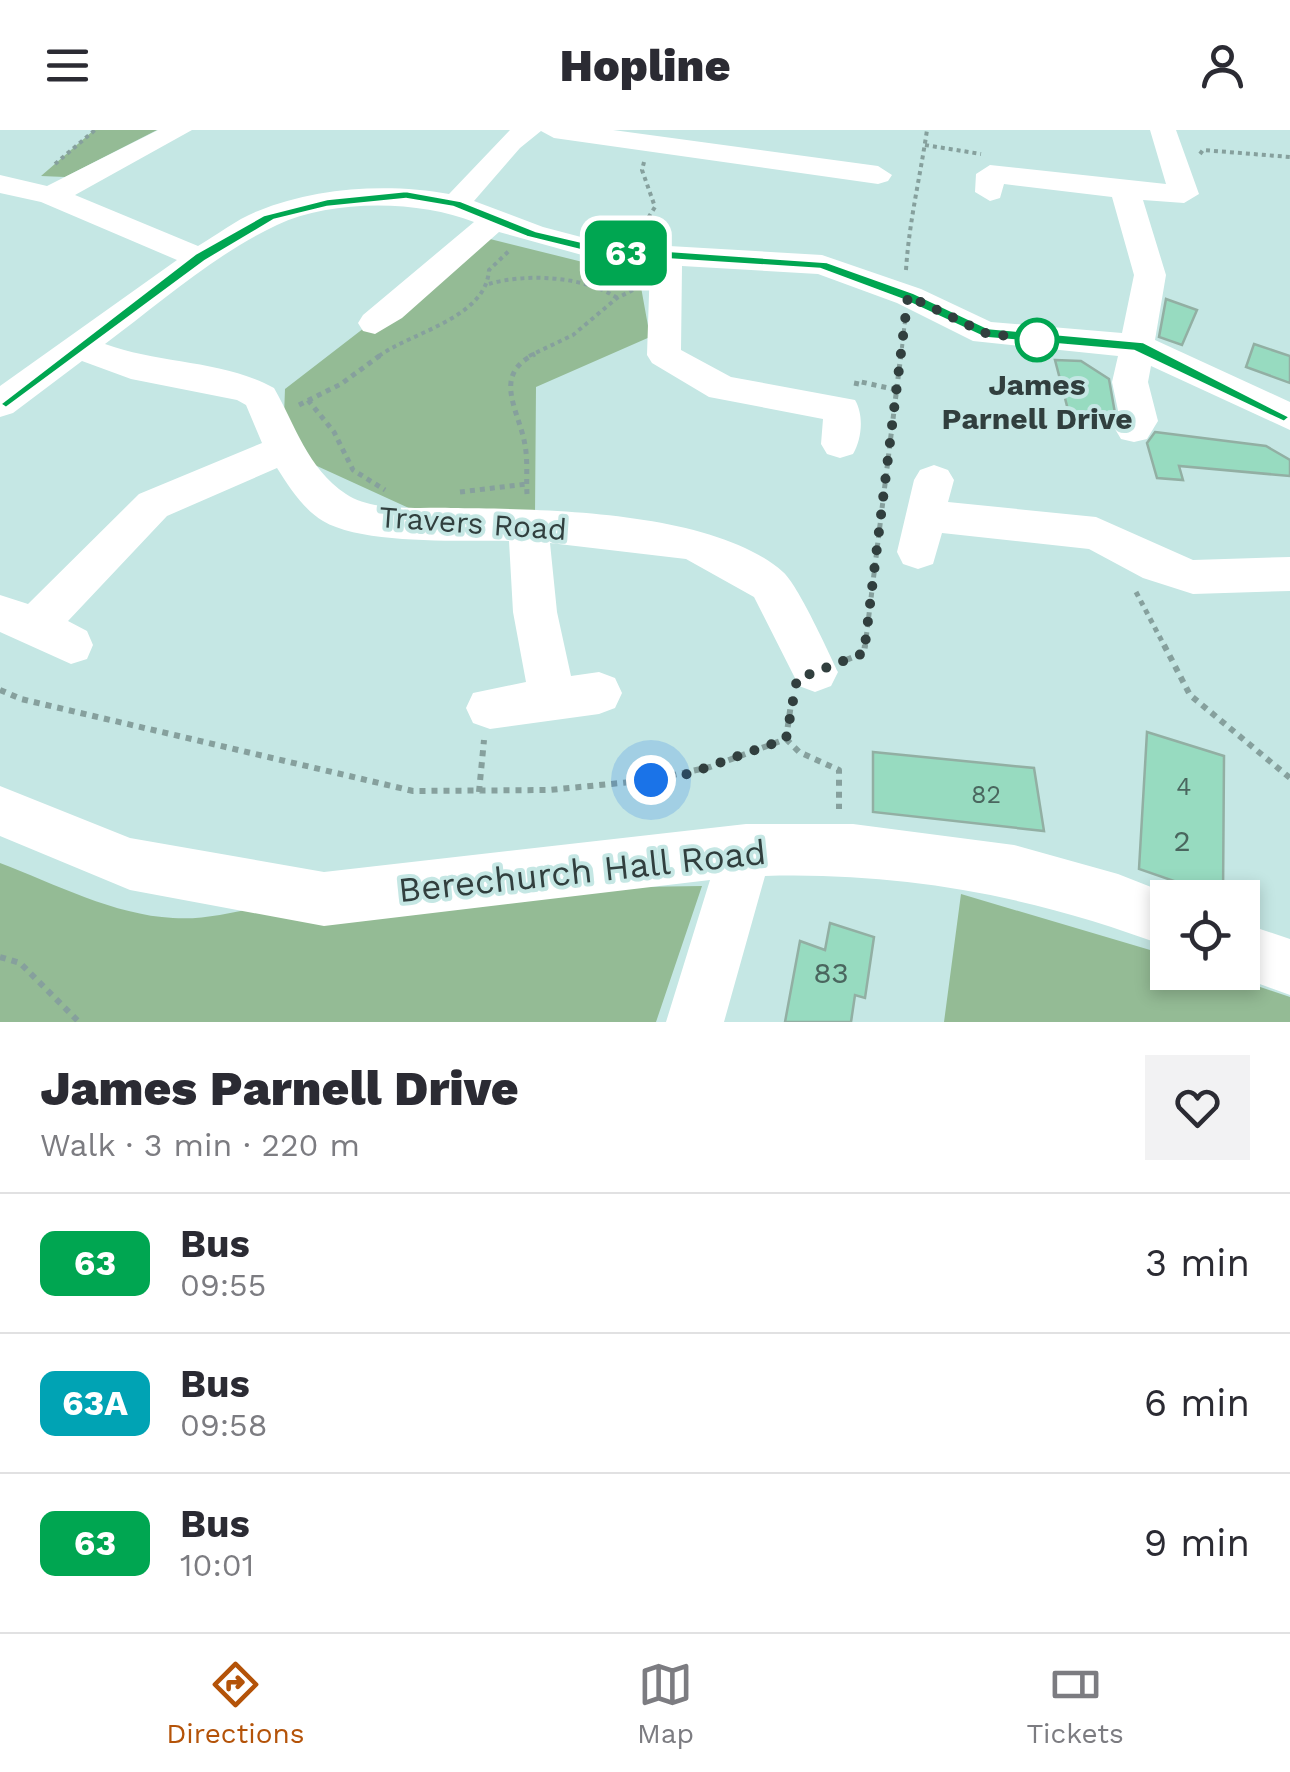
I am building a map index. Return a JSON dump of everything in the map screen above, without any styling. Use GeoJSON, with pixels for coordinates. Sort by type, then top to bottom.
{"type":"FeatureCollection","features":[{"type":"Feature","properties":{"kind":"street"},"geometry":{"type":"LineString","coordinates":[[51,196],[179,130]]}},
{"type":"Feature","properties":{"kind":"street"},"geometry":{"type":"LineString","coordinates":[[456,204],[510,142],[528,130]]}},
{"type":"Feature","properties":{"kind":"street"},"geometry":{"type":"LineString","coordinates":[[554,130],[878,176]]}},
{"type":"Feature","properties":{"kind":"street"},"geometry":{"type":"LineString","coordinates":[[990,175],[1184,194],[1178,145]]}},
{"type":"Feature","properties":{"kind":"street"},"geometry":{"type":"LineString","coordinates":[[0,184],[51,196],[200,258]]}},
{"type":"Feature","properties":{"kind":"street"},"geometry":{"type":"LineString","coordinates":[[1125,190],[1150,275],[1130,382],[1138,421],[1134,429]]}},
{"type":"Feature","properties":{"kind":"street"},"geometry":{"type":"LineString","coordinates":[[0,404],[200,258],[269,218],[327,203],[406,195],[456,204],[566,243],[651,255],[759,258],[822,265],[908,296],[985,333],[1137,346],[1290,417]]}},
{"type":"Feature","properties":{"kind":"street"},"geometry":{"type":"LineString","coordinates":[[375,324],[458,285],[455,250],[495,220]]}},
{"type":"Feature","properties":{"kind":"street"},"geometry":{"type":"LineString","coordinates":[[651,255],[664,355],[722,388],[846,413]]}},
{"type":"Feature","properties":{"kind":"street","name":"Travers Road"},"geometry":{"type":"LineString","coordinates":[[77,346],[130,367],[247,389],[261,397],[284,449],[308,484],[336,510],[400,523],[528,504],[694,543],[769,584],[815,672]]}},
{"type":"Feature","properties":{"kind":"street"},"geometry":{"type":"LineString","coordinates":[[35,628],[153,505],[284,449]]}},
{"type":"Feature","properties":{"kind":"street"},"geometry":{"type":"LineString","coordinates":[[528,504],[534,612],[552,697]]}},
{"type":"Feature","properties":{"kind":"street"},"geometry":{"type":"LineString","coordinates":[[926,515],[990,525],[1088,532],[1158,566],[1193,577],[1290,574]]}},
{"type":"Feature","properties":{"kind":"street"},"geometry":{"type":"LineString","coordinates":[[490,708],[598,692]]}},
{"type":"Feature","properties":{"kind":"street","name":"Berechurch Hall Road"},"geometry":{"type":"LineString","coordinates":[[0,811],[130,864],[324,899],[746,850],[805,847],[1022,871],[1074,884],[1150,913]]}},
{"type":"Feature","properties":{"kind":"street"},"geometry":{"type":"LineString","coordinates":[[695,1022],[746,850]]}},
{"type":"Feature","properties":{"kind":"street"},"geometry":{"type":"LineString","coordinates":[[1260,957],[1290,968]]}},
{"type":"Feature","properties":{"kind":"path"},"geometry":{"type":"LineString","coordinates":[[786,739],[797,679],[864,653],[908,296],[910,210],[927,130]]}},
{"type":"Feature","properties":{"kind":"path"},"geometry":{"type":"LineString","coordinates":[[528,504],[525,444],[508,390],[511,374],[522,360],[596,320],[616,298],[652,280],[633,263],[651,255],[640,231],[656,211],[656,198],[642,170],[649,144]]}},
{"type":"Feature","properties":{"kind":"path"},"geometry":{"type":"LineString","coordinates":[[925,145],[990,175]]}},
{"type":"Feature","properties":{"kind":"path"},"geometry":{"type":"LineString","coordinates":[[1178,145],[1290,158]]}},
{"type":"Feature","properties":{"kind":"path"},"geometry":{"type":"LineString","coordinates":[[458,285],[536,278],[607,291],[616,298]]}},
{"type":"Feature","properties":{"kind":"path"},"geometry":{"type":"LineString","coordinates":[[846,413],[857,380],[897,390]]}},
{"type":"Feature","properties":{"kind":"path"},"geometry":{"type":"LineString","coordinates":[[308,400],[334,432],[353,470],[387,491]]}},
{"type":"Feature","properties":{"kind":"path"},"geometry":{"type":"LineString","coordinates":[[445,495],[504,483],[528,504]]}},
{"type":"Feature","properties":{"kind":"path"},"geometry":{"type":"LineString","coordinates":[[1113,542],[1190,696],[1290,778]]}},
{"type":"Feature","properties":{"kind":"path"},"geometry":{"type":"LineString","coordinates":[[0,690],[21,699],[414,791],[480,792],[670,777],[786,739]]}},
{"type":"Feature","properties":{"kind":"path"},"geometry":{"type":"LineString","coordinates":[[480,792],[490,708]]}},
{"type":"Feature","properties":{"kind":"path"},"geometry":{"type":"LineString","coordinates":[[786,739],[800,752],[838,770],[839,827],[805,847]]}},
{"type":"Feature","properties":{"kind":"path"},"geometry":{"type":"LineString","coordinates":[[0,956],[20,963],[78,1022]]}},
{"type":"Feature","properties":{"kind":"green space"},"geometry":{"type":"Polygon","coordinates":[[[94,130],[157,130],[65,177],[41,176],[94,130]]]}},
{"type":"Feature","properties":{"kind":"green space"},"geometry":{"type":"Polygon","coordinates":[[[482,237],[639,276],[650,337],[536,387],[535,515],[411,509],[306,461],[284,416],[285,389],[482,237]]]}},
{"type":"Feature","properties":{"kind":"green space"},"geometry":{"type":"Polygon","coordinates":[[[0,863],[107,905],[173,918],[350,898],[702,886],[656,1022],[0,1022],[0,863]]]}},
{"type":"Feature","properties":{"kind":"green space"},"geometry":{"type":"Polygon","coordinates":[[[961,894],[1150,950],[1150,990],[1260,990],[1260,987],[1290,997],[1290,1022],[944,1022],[961,894]]]}},
{"type":"Feature","properties":{"kind":"building"},"geometry":{"type":"Polygon","coordinates":[[[1166,299],[1197,310],[1182,345],[1159,337],[1166,299]]]}},
{"type":"Feature","properties":{"kind":"building"},"geometry":{"type":"Polygon","coordinates":[[[1254,344],[1290,356],[1290,383],[1246,367],[1254,344]]]}},
{"type":"Feature","properties":{"kind":"building"},"geometry":{"type":"Polygon","coordinates":[[[1055,360],[1081,361],[1109,379],[1116,419],[1112,428],[1072,425],[1055,360]]]}},
{"type":"Feature","properties":{"kind":"building"},"geometry":{"type":"Polygon","coordinates":[[[1155,432],[1266,446],[1290,460],[1290,476],[1179,466],[1183,480],[1157,478],[1147,443],[1155,432]]]}},
{"type":"Feature","properties":{"kind":"building"},"geometry":{"type":"Polygon","coordinates":[[[1147,732],[1224,756],[1223,880],[1171,880],[1139,869],[1147,732]]]}},
{"type":"Feature","properties":{"kind":"building"},"geometry":{"type":"Polygon","coordinates":[[[873,752],[1034,768],[1044,831],[873,812],[873,752]]]}},
{"type":"Feature","properties":{"kind":"building"},"geometry":{"type":"Polygon","coordinates":[[[830,923],[874,937],[865,998],[855,995],[851,1022],[785,1022],[800,941],[825,950],[830,923]]]}},
{"type":"Feature","properties":{"kind":"bus line","name":"63"},"geometry":{"type":"LineString","coordinates":[[0,404],[200,258],[269,218],[327,203],[406,195],[456,204],[532,234],[600,251],[666,257],[759,258],[822,265],[908,296],[985,333],[1137,346],[1290,417]]}},
{"type":"Feature","properties":{"kind":"place","name":"James Parnell Drive"},"geometry":{"type":"Point","coordinates":[1037,340]}},
{"type":"Feature","properties":{"kind":"route"},"geometry":{"type":"LineString","coordinates":[[651,780],[688,774],[786,739],[797,679],[864,653],[908,296],[985,333],[1037,340]]}}]}
